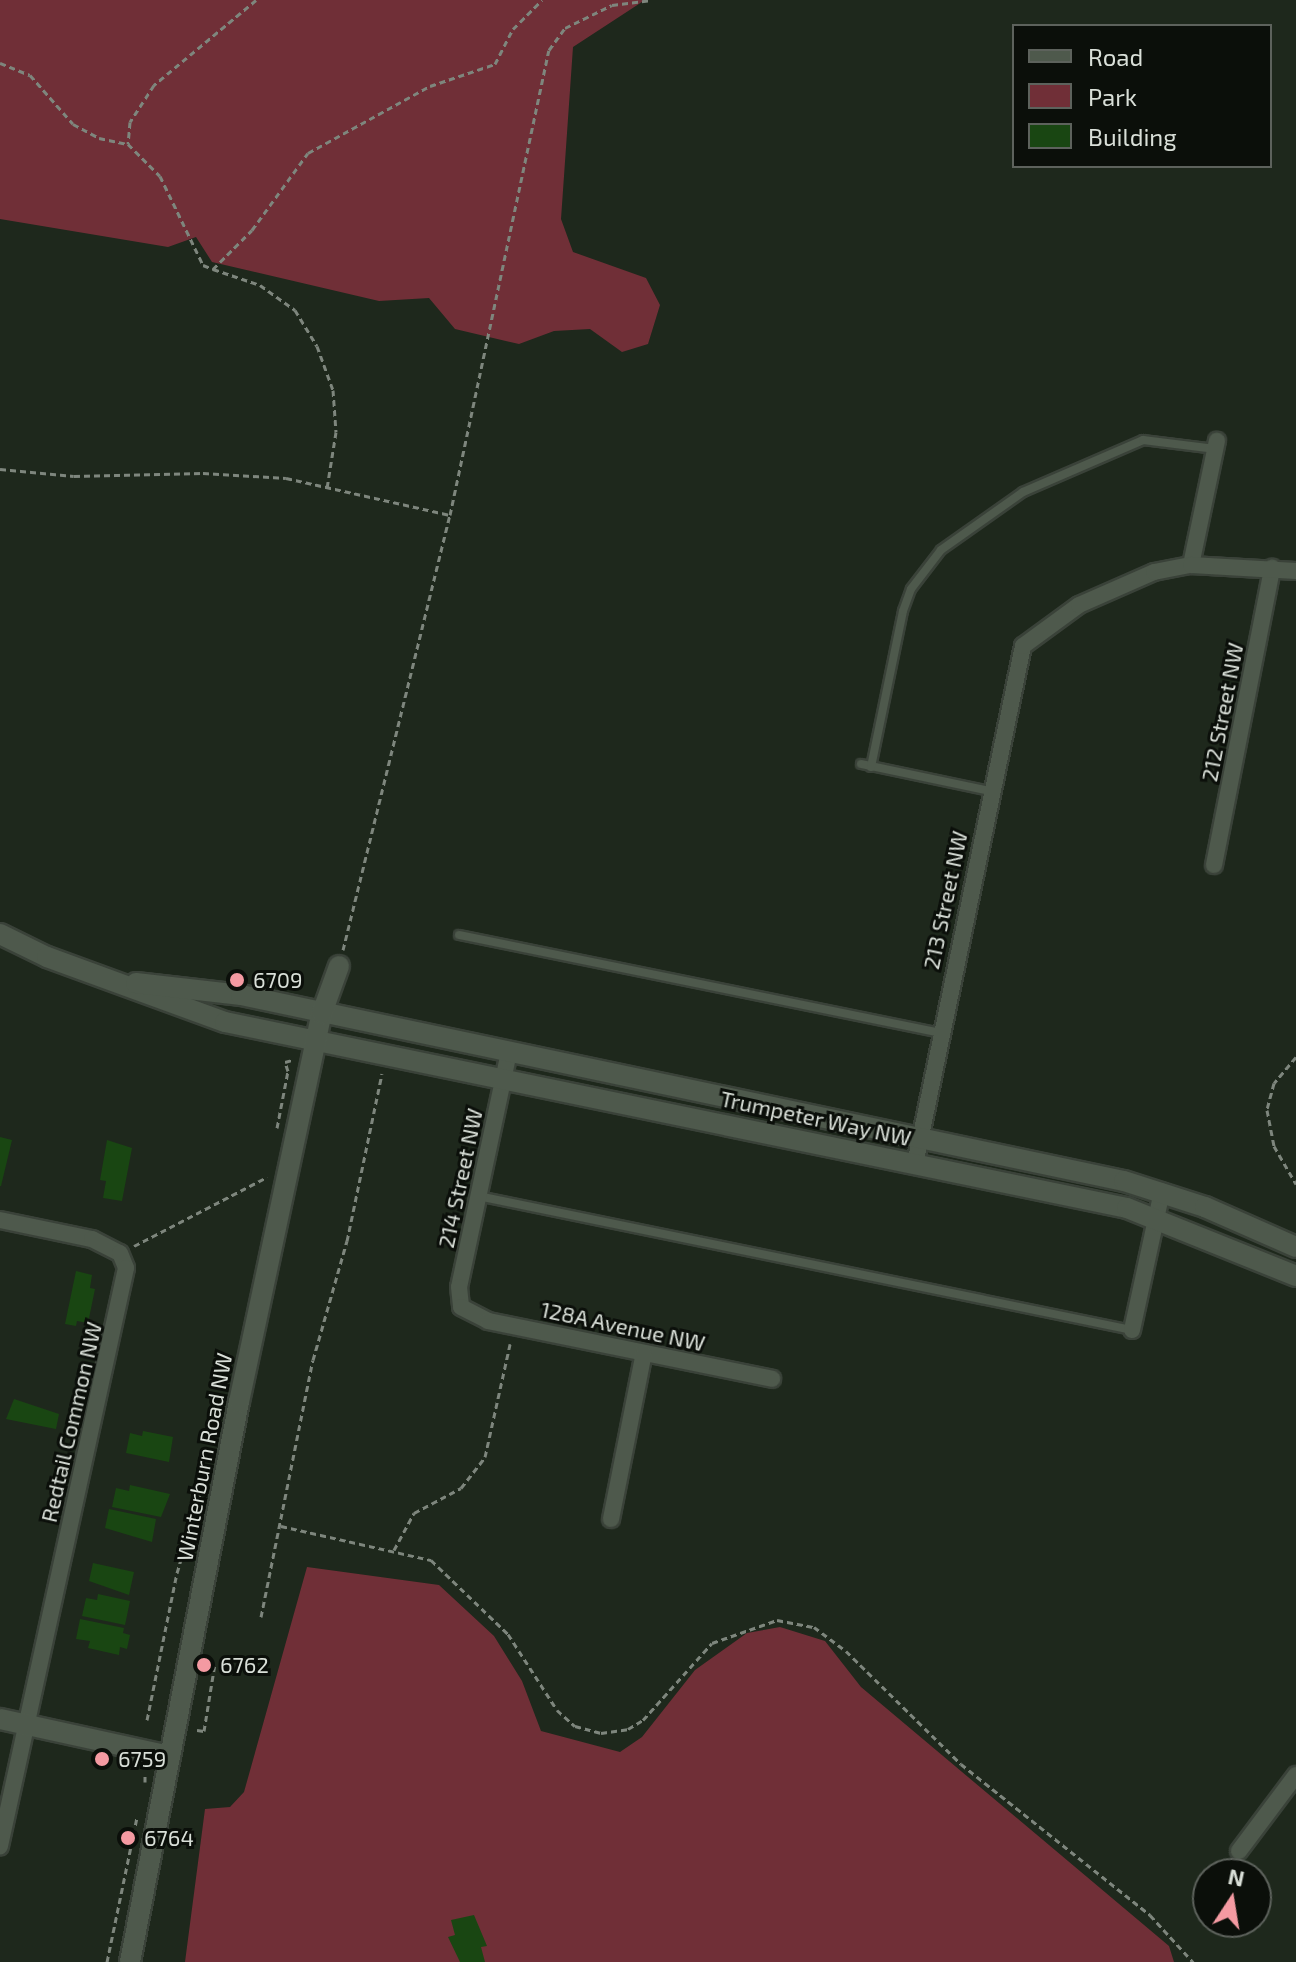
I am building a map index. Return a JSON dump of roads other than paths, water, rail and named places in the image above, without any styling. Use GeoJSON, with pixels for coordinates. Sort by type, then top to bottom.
{"type":"FeatureCollection","features":[{"type":"Feature","properties":{"kind":"street"},"geometry":{"type":"LineString","coordinates":[[1216,445],[1191,565],[1296,571]]}},
{"type":"Feature","properties":{"kind":"street","name":"213 Street NW"},"geometry":{"type":"LineString","coordinates":[[915,1164],[990,791],[1023,646],[1079,605],[1114,587],[1191,565]]}},
{"type":"Feature","properties":{"kind":"street","name":"212 Street NW"},"geometry":{"type":"LineString","coordinates":[[1214,865],[1272,568]]}},
{"type":"Feature","properties":{"kind":"street","name":"Trumpeter Way NW"},"geometry":{"type":"LineString","coordinates":[[0,934],[201,1015],[1155,1217],[1296,1276]]}},
{"type":"Feature","properties":{"kind":"street","name":"Winterburn Road NW"},"geometry":{"type":"LineString","coordinates":[[130,1962],[316,1040],[339,966]]}},
{"type":"Feature","properties":{"kind":"street","name":"Trumpeter Way NW"},"geometry":{"type":"LineString","coordinates":[[108,980],[205,988],[920,1137],[1162,1191],[1296,1247]]}},
{"type":"Feature","properties":{"kind":"street","name":"214 Street NW"},"geometry":{"type":"LineString","coordinates":[[466,1312],[458,1296],[509,1052]]}},
{"type":"Feature","properties":{"kind":"street"},"geometry":{"type":"LineString","coordinates":[[1132,1330],[1162,1191]]}},
{"type":"Feature","properties":{"kind":"street","name":"Redtail Common NW"},"geometry":{"type":"LineString","coordinates":[[0,1220],[92,1239],[120,1253],[125,1284],[0,1846]]}},
{"type":"Feature","properties":{"kind":"street","name":"128A Avenue NW"},"geometry":{"type":"LineString","coordinates":[[466,1312],[514,1326],[772,1379]]}},
{"type":"Feature","properties":{"kind":"street"},"geometry":{"type":"LineString","coordinates":[[611,1519],[644,1353]]}},
{"type":"Feature","properties":{"kind":"street"},"geometry":{"type":"LineString","coordinates":[[0,1719],[170,1756]]}},
{"type":"Feature","properties":{"kind":"street"},"geometry":{"type":"LineString","coordinates":[[1239,1851],[1296,1775]]}},
{"type":"Feature","properties":{"kind":"lane"},"geometry":{"type":"LineString","coordinates":[[871,767],[903,611],[911,589],[941,550],[1023,492],[1143,440],[1216,445]]}},
{"type":"Feature","properties":{"kind":"lane"},"geometry":{"type":"LineString","coordinates":[[861,764],[990,791]]}},
{"type":"Feature","properties":{"kind":"lane"},"geometry":{"type":"LineString","coordinates":[[459,935],[940,1033]]}},
{"type":"Feature","properties":{"kind":"lane"},"geometry":{"type":"LineString","coordinates":[[478,1196],[1132,1330]]}},
{"type":"Feature","properties":{"kind":"place","name":"6709"},"geometry":{"type":"Point","coordinates":[237,980]}},
{"type":"Feature","properties":{"kind":"place","name":"6762"},"geometry":{"type":"Point","coordinates":[204,1665]}},
{"type":"Feature","properties":{"kind":"place","name":"6759"},"geometry":{"type":"Point","coordinates":[102,1759]}},
{"type":"Feature","properties":{"kind":"place","name":"6764"},"geometry":{"type":"Point","coordinates":[128,1838]}}]}
